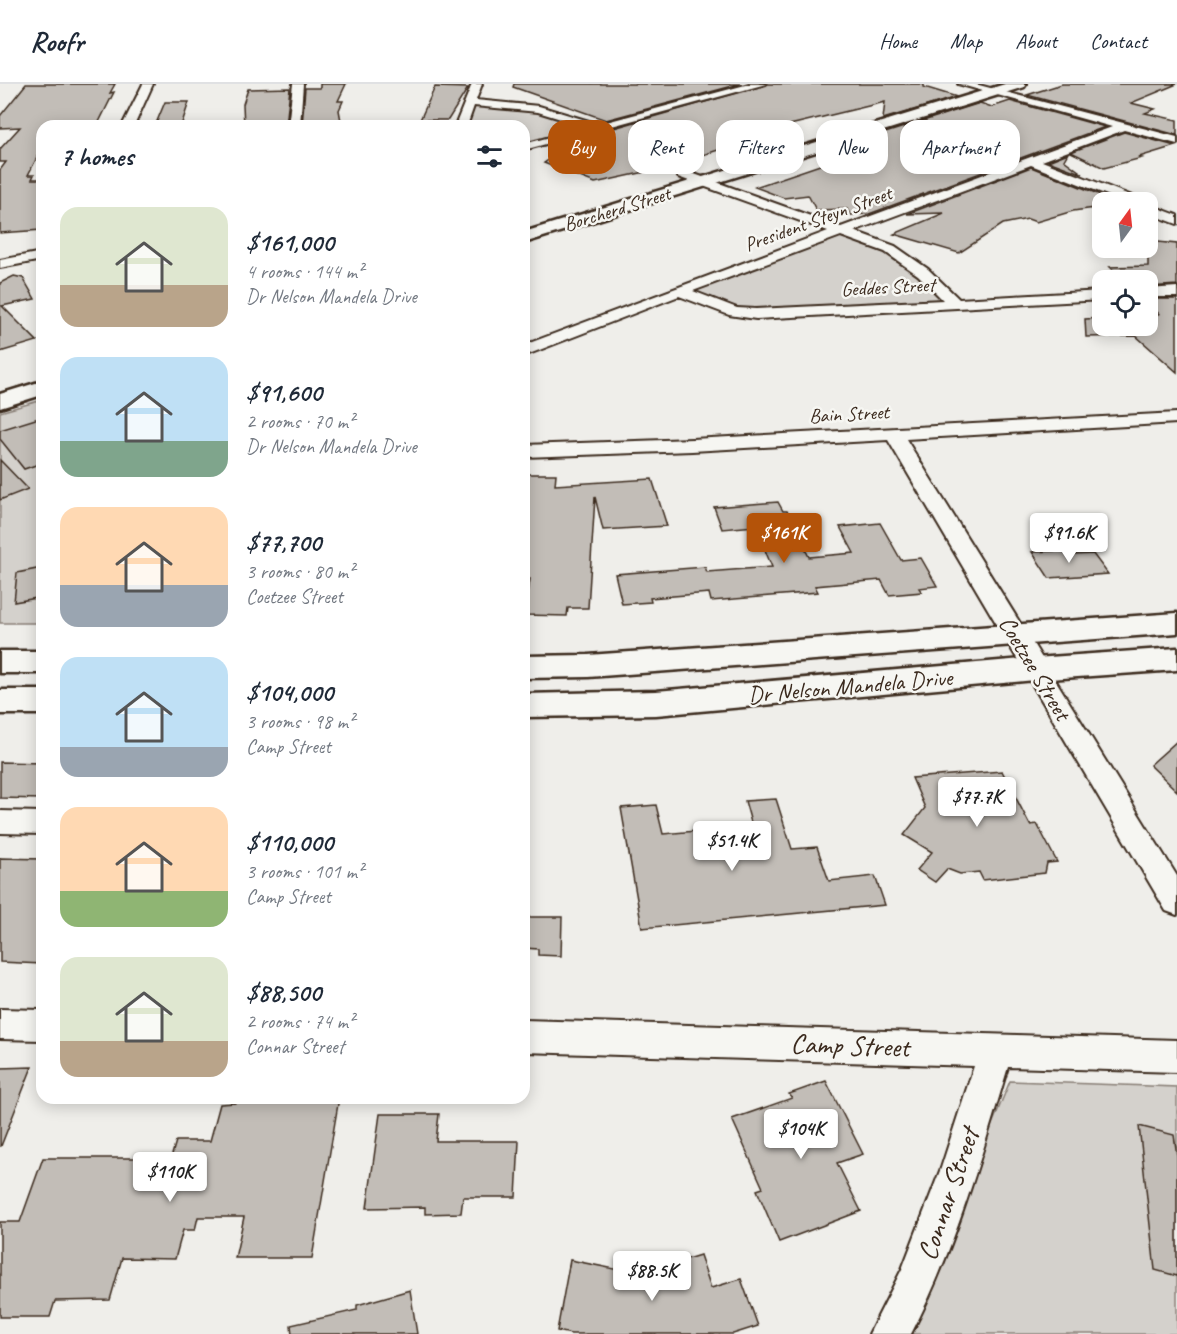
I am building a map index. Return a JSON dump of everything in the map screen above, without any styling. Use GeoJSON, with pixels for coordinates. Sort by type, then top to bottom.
{"type":"FeatureCollection","features":[{"type":"Feature","properties":{"kind":"main road","name":"Borcherd Street"},"geometry":{"type":"LineString","coordinates":[[704,167],[978,86],[1019,84]]}},
{"type":"Feature","properties":{"kind":"main road","name":"Borcherd Street"},"geometry":{"type":"LineString","coordinates":[[530,236],[707,182],[978,86]]}},
{"type":"Feature","properties":{"kind":"main road","name":"Borcherd Street"},"geometry":{"type":"LineString","coordinates":[[566,209],[682,174]]}},
{"type":"Feature","properties":{"kind":"main road"},"geometry":{"type":"LineString","coordinates":[[0,381],[36,370]]}},
{"type":"Feature","properties":{"kind":"main road"},"geometry":{"type":"LineString","coordinates":[[0,401],[36,390]]}},
{"type":"Feature","properties":{"kind":"main road","name":"Dr Nelson Mandela Drive"},"geometry":{"type":"LineString","coordinates":[[530,667],[632,663],[1177,623]]}},
{"type":"Feature","properties":{"kind":"main road","name":"Dr Nelson Mandela Drive"},"geometry":{"type":"LineString","coordinates":[[530,706],[656,703],[1035,669],[1177,659]]}},
{"type":"Feature","properties":{"kind":"main road"},"geometry":{"type":"LineString","coordinates":[[0,662],[36,662]]}},
{"type":"Feature","properties":{"kind":"main road"},"geometry":{"type":"LineString","coordinates":[[0,702],[36,702]]}},
{"type":"Feature","properties":{"kind":"street"},"geometry":{"type":"LineString","coordinates":[[131,120],[148,84]]}},
{"type":"Feature","properties":{"kind":"street"},"geometry":{"type":"LineString","coordinates":[[295,120],[298,84]]}},
{"type":"Feature","properties":{"kind":"street"},"geometry":{"type":"LineString","coordinates":[[463,120],[477,84]]}},
{"type":"Feature","properties":{"kind":"street"},"geometry":{"type":"LineString","coordinates":[[616,123],[761,84]]}},
{"type":"Feature","properties":{"kind":"street"},"geometry":{"type":"LineString","coordinates":[[978,86],[1177,141]]}},
{"type":"Feature","properties":{"kind":"street"},"geometry":{"type":"LineString","coordinates":[[697,89],[715,96]]}},
{"type":"Feature","properties":{"kind":"street"},"geometry":{"type":"LineString","coordinates":[[470,103],[539,109],[576,120]]}},
{"type":"Feature","properties":{"kind":"street","name":"President Steyn Street"},"geometry":{"type":"LineString","coordinates":[[530,349],[842,230],[1126,126]]}},
{"type":"Feature","properties":{"kind":"street"},"geometry":{"type":"LineString","coordinates":[[530,145],[548,141]]}},
{"type":"Feature","properties":{"kind":"street"},"geometry":{"type":"LineString","coordinates":[[1032,161],[1110,192]]}},
{"type":"Feature","properties":{"kind":"street"},"geometry":{"type":"LineString","coordinates":[[682,174],[842,230],[907,259],[957,304]]}},
{"type":"Feature","properties":{"kind":"street"},"geometry":{"type":"LineString","coordinates":[[1158,212],[1177,220]]}},
{"type":"Feature","properties":{"kind":"street"},"geometry":{"type":"LineString","coordinates":[[0,264],[36,257]]}},
{"type":"Feature","properties":{"kind":"street","name":"Geddes Street"},"geometry":{"type":"LineString","coordinates":[[679,291],[735,312],[756,314],[1092,297]]}},
{"type":"Feature","properties":{"kind":"street"},"geometry":{"type":"LineString","coordinates":[[1158,293],[1177,292]]}},
{"type":"Feature","properties":{"kind":"street","name":"Bain Street"},"geometry":{"type":"LineString","coordinates":[[530,451],[692,445],[1177,418]]}},
{"type":"Feature","properties":{"kind":"street","name":"Coetzee Street"},"geometry":{"type":"LineString","coordinates":[[894,434],[1177,902]]}},
{"type":"Feature","properties":{"kind":"street"},"geometry":{"type":"LineString","coordinates":[[0,822],[36,823]]}},
{"type":"Feature","properties":{"kind":"street"},"geometry":{"type":"LineString","coordinates":[[0,1024],[36,1025]]}},
{"type":"Feature","properties":{"kind":"street","name":"Camp Street"},"geometry":{"type":"LineString","coordinates":[[530,1036],[1177,1056]]}},
{"type":"Feature","properties":{"kind":"street","name":"Connar Street"},"geometry":{"type":"LineString","coordinates":[[889,1334],[918,1281],[959,1168],[996,1049]]}},
{"type":"Feature","properties":{"kind":"shaded area"},"geometry":{"type":"Polygon","coordinates":[[[467,106],[525,107],[570,120],[548,120],[548,140],[530,144],[530,120],[462,120],[467,106]]]}},
{"type":"Feature","properties":{"kind":"shaded area"},"geometry":{"type":"Polygon","coordinates":[[[841,232],[908,262],[950,305],[740,314],[685,290],[841,232]]]}},
{"type":"Feature","properties":{"kind":"shaded area"},"geometry":{"type":"Polygon","coordinates":[[[36,402],[36,623],[0,623],[0,412],[36,402]]]}},
{"type":"Feature","properties":{"kind":"shaded area"},"geometry":{"type":"Polygon","coordinates":[[[1010,1081],[1177,1087],[1177,1334],[906,1334],[1010,1081]]]}},
{"type":"Feature","properties":{"kind":"building"},"geometry":{"type":"Polygon","coordinates":[[[26,84],[115,84],[110,93],[114,92],[100,120],[36,120],[36,160],[28,175],[34,175],[32,179],[36,179],[36,230],[0,233],[0,170],[6,162],[0,162],[0,149],[20,127],[0,128],[0,116],[26,84]]]}},
{"type":"Feature","properties":{"kind":"building"},"geometry":{"type":"Polygon","coordinates":[[[320,84],[346,84],[338,101],[343,101],[339,110],[341,120],[302,120],[305,88],[320,88],[320,84]]]}},
{"type":"Feature","properties":{"kind":"building"},"geometry":{"type":"Polygon","coordinates":[[[514,84],[740,84],[606,120],[513,87],[514,84]]]}},
{"type":"Feature","properties":{"kind":"building"},"geometry":{"type":"Polygon","coordinates":[[[768,84],[924,84],[924,87],[957,97],[883,119],[885,102],[804,122],[716,120],[716,151],[704,155],[704,120],[642,120],[768,84]]]}},
{"type":"Feature","properties":{"kind":"building"},"geometry":{"type":"Polygon","coordinates":[[[1062,84],[1177,84],[1131,103],[1155,109],[1145,113],[1177,120],[1177,135],[1027,95],[1062,84]]]}},
{"type":"Feature","properties":{"kind":"building"},"geometry":{"type":"Polygon","coordinates":[[[435,87],[468,88],[448,120],[420,120],[435,87]]]}},
{"type":"Feature","properties":{"kind":"building"},"geometry":{"type":"Polygon","coordinates":[[[290,88],[287,120],[244,120],[243,104],[248,89],[290,88]]]}},
{"type":"Feature","properties":{"kind":"building"},"geometry":{"type":"Polygon","coordinates":[[[1010,101],[1105,127],[1020,158],[1020,120],[926,120],[980,103],[992,107],[1010,101]]]}},
{"type":"Feature","properties":{"kind":"building"},"geometry":{"type":"Polygon","coordinates":[[[165,102],[189,102],[183,120],[158,120],[165,102]]]}},
{"type":"Feature","properties":{"kind":"building"},"geometry":{"type":"Polygon","coordinates":[[[628,124],[628,174],[636,174],[595,183],[572,174],[616,174],[616,127],[628,124]]]}},
{"type":"Feature","properties":{"kind":"building"},"geometry":{"type":"Polygon","coordinates":[[[900,128],[900,174],[978,174],[869,214],[850,215],[847,209],[816,210],[808,195],[784,198],[755,187],[793,174],[804,174],[804,170],[816,166],[816,174],[888,174],[888,132],[900,128]]]}},
{"type":"Feature","properties":{"kind":"building"},"geometry":{"type":"Polygon","coordinates":[[[1124,132],[1175,146],[1104,168],[1071,152],[1124,132]]]}},
{"type":"Feature","properties":{"kind":"building"},"geometry":{"type":"Polygon","coordinates":[[[1068,153],[1064,160],[1083,174],[1048,161],[1068,153]]]}},
{"type":"Feature","properties":{"kind":"building"},"geometry":{"type":"Polygon","coordinates":[[[1031,167],[1093,192],[1092,208],[1073,211],[1036,222],[1028,219],[1003,224],[959,253],[894,234],[944,213],[907,214],[1013,174],[1020,174],[1020,171],[1031,167]]]}},
{"type":"Feature","properties":{"kind":"building"},"geometry":{"type":"Polygon","coordinates":[[[1158,242],[1177,244],[1177,285],[1158,286],[1158,270],[1113,270],[1110,267],[1148,266],[1148,258],[1158,258],[1158,242]]]}},
{"type":"Feature","properties":{"kind":"building"},"geometry":{"type":"Polygon","coordinates":[[[14,276],[23,278],[35,299],[2,306],[36,341],[0,352],[0,283],[14,276]]]}},
{"type":"Feature","properties":{"kind":"building"},"geometry":{"type":"Polygon","coordinates":[[[1158,299],[1177,299],[1177,372],[1136,336],[1158,336],[1158,299]]]}},
{"type":"Feature","properties":{"kind":"building"},"geometry":{"type":"Polygon","coordinates":[[[1085,319],[1092,319],[1092,336],[1136,336],[1086,337],[1085,319]]]}},
{"type":"Feature","properties":{"kind":"building"},"geometry":{"type":"Polygon","coordinates":[[[36,419],[36,465],[24,469],[0,439],[0,430],[36,419]]]}},
{"type":"Feature","properties":{"kind":"building"},"geometry":{"type":"Polygon","coordinates":[[[0,460],[28,489],[0,500],[0,460]]]}},
{"type":"Feature","properties":{"kind":"building"},"geometry":{"type":"Polygon","coordinates":[[[530,474],[556,474],[555,485],[652,479],[667,526],[603,530],[595,497],[588,608],[568,608],[567,616],[530,615],[530,474]]]}},
{"type":"Feature","properties":{"kind":"building"},"geometry":{"type":"Polygon","coordinates":[[[778,502],[783,511],[787,511],[809,557],[854,553],[840,527],[880,523],[901,560],[921,558],[937,586],[919,588],[922,592],[889,595],[881,580],[815,586],[818,592],[711,601],[709,593],[650,598],[651,602],[622,604],[615,574],[705,567],[707,572],[772,567],[755,526],[722,529],[714,507],[778,502]]]}},
{"type":"Feature","properties":{"kind":"building"},"geometry":{"type":"Polygon","coordinates":[[[1069,550],[1072,555],[1093,554],[1108,574],[1049,578],[1032,552],[1069,550]]]}},
{"type":"Feature","properties":{"kind":"building"},"geometry":{"type":"Polygon","coordinates":[[[36,569],[36,598],[14,602],[17,573],[36,569]]]}},
{"type":"Feature","properties":{"kind":"building"},"geometry":{"type":"Polygon","coordinates":[[[1177,741],[1177,791],[1150,765],[1177,741]]]}},
{"type":"Feature","properties":{"kind":"building"},"geometry":{"type":"Polygon","coordinates":[[[0,762],[36,763],[36,799],[0,798],[0,762]]]}},
{"type":"Feature","properties":{"kind":"building"},"geometry":{"type":"Polygon","coordinates":[[[1002,771],[1030,825],[1037,824],[1057,862],[1047,863],[1045,873],[983,880],[979,872],[960,874],[947,869],[935,882],[917,870],[932,852],[904,835],[925,808],[912,778],[1002,771]]]}},
{"type":"Feature","properties":{"kind":"building"},"geometry":{"type":"Polygon","coordinates":[[[776,799],[792,849],[817,847],[829,881],[875,876],[885,905],[642,928],[621,808],[656,805],[663,834],[752,826],[745,801],[776,799]]]}},
{"type":"Feature","properties":{"kind":"building"},"geometry":{"type":"Polygon","coordinates":[[[0,858],[36,859],[36,964],[0,962],[0,858]]]}},
{"type":"Feature","properties":{"kind":"building"},"geometry":{"type":"Polygon","coordinates":[[[530,917],[562,917],[561,956],[538,955],[538,949],[530,948],[530,917]]]}},
{"type":"Feature","properties":{"kind":"building"},"geometry":{"type":"Polygon","coordinates":[[[32,1067],[1,1146],[0,1146],[0,1068],[32,1067]]]}},
{"type":"Feature","properties":{"kind":"building"},"geometry":{"type":"Polygon","coordinates":[[[826,1081],[863,1154],[837,1163],[861,1211],[779,1242],[757,1190],[763,1188],[732,1119],[792,1098],[789,1094],[826,1081]]]}},
{"type":"Feature","properties":{"kind":"building"},"geometry":{"type":"Polygon","coordinates":[[[220,1104],[338,1104],[312,1258],[235,1258],[244,1217],[198,1217],[195,1230],[183,1230],[175,1259],[122,1258],[110,1300],[55,1301],[50,1317],[0,1317],[0,1222],[20,1222],[43,1158],[171,1158],[176,1141],[210,1141],[220,1104]]]}},
{"type":"Feature","properties":{"kind":"building"},"geometry":{"type":"Polygon","coordinates":[[[380,1114],[439,1114],[436,1141],[519,1141],[516,1197],[463,1197],[461,1213],[425,1214],[425,1207],[367,1208],[380,1114]]]}},
{"type":"Feature","properties":{"kind":"building"},"geometry":{"type":"Polygon","coordinates":[[[1139,1126],[1174,1135],[1177,1156],[1177,1276],[1155,1270],[1139,1126]]]}},
{"type":"Feature","properties":{"kind":"building"},"geometry":{"type":"Polygon","coordinates":[[[700,1255],[711,1288],[741,1279],[758,1326],[733,1334],[571,1334],[557,1331],[570,1260],[639,1274],[700,1255]]]}},
{"type":"Feature","properties":{"kind":"building"},"geometry":{"type":"Polygon","coordinates":[[[410,1290],[417,1334],[292,1334],[291,1325],[357,1310],[357,1305],[410,1290]]]}}]}
